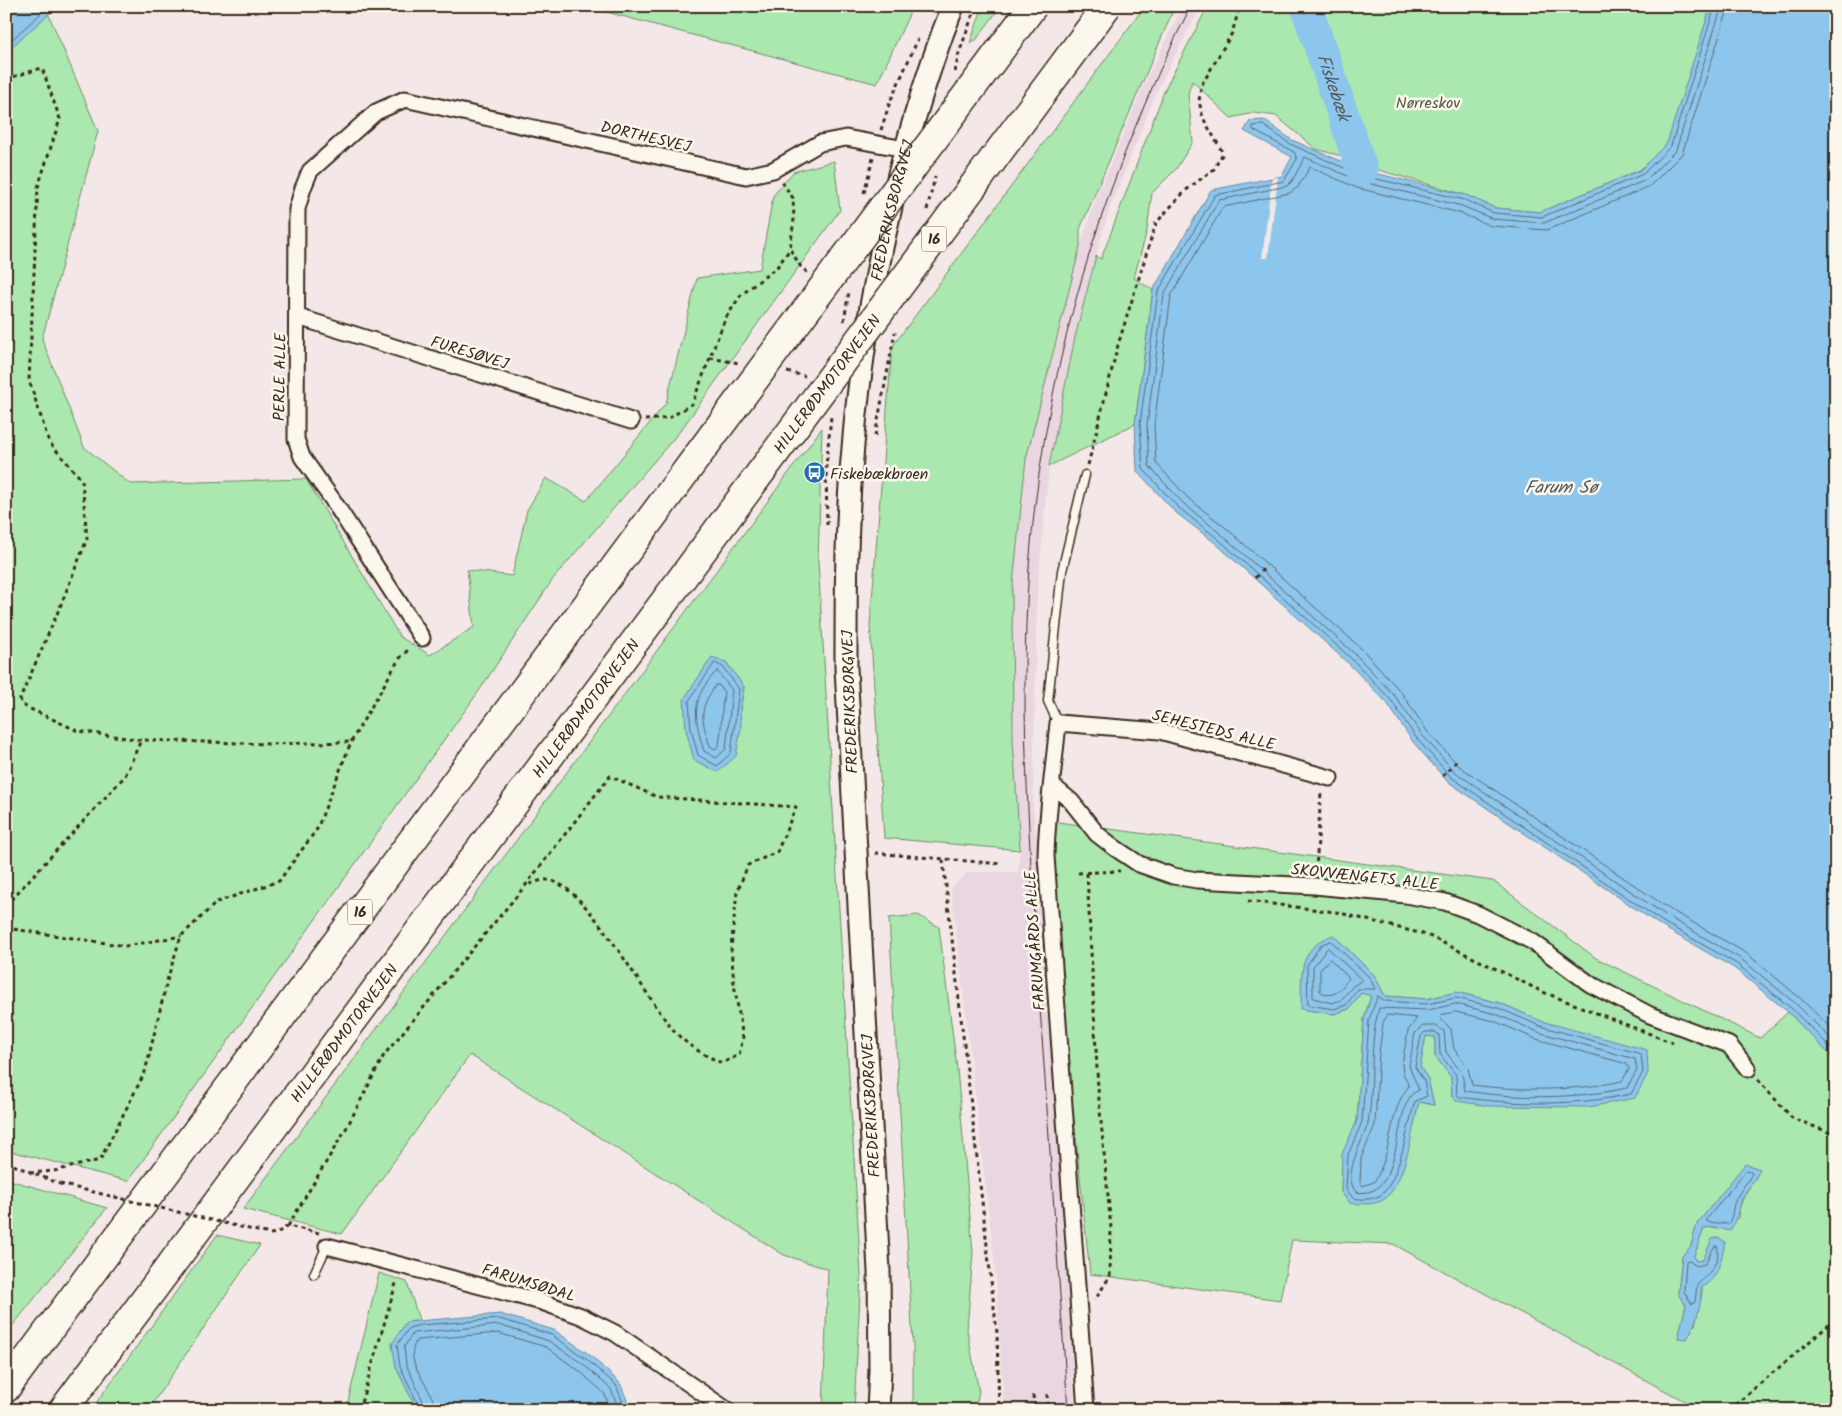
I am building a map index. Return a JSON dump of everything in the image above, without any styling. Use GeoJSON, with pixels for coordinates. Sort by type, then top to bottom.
{"type":"FeatureCollection","features":[{"type":"Feature","properties":{"kind":"highway","name":"16"},"geometry":{"type":"LineString","coordinates":[[6,1388],[1033,6]]}},
{"type":"Feature","properties":{"kind":"highway","name":"HILLERØDMOTORVEJEN"},"geometry":{"type":"LineString","coordinates":[[63,1410],[1106,6]]}},
{"type":"Feature","properties":{"kind":"street","name":"FREDERIKSBORGVEJ"},"geometry":{"type":"LineString","coordinates":[[878,1410],[880,1370],[879,1271],[868,849],[846,668],[846,573],[851,471],[859,387],[871,304],[906,149],[953,6]]}},
{"type":"Feature","properties":{"kind":"street","name":"DORTHESVEJ"},"geometry":{"type":"LineString","coordinates":[[376,112],[405,99],[746,176],[773,170],[820,143],[846,138],[906,149]]}},
{"type":"Feature","properties":{"kind":"street","name":"PERLE ALLE"},"geometry":{"type":"LineString","coordinates":[[376,112],[310,171],[302,188],[297,209],[296,439],[302,457],[332,499],[422,638]]}},
{"type":"Feature","properties":{"kind":"street","name":"FURESØVEJ"},"geometry":{"type":"LineString","coordinates":[[298,317],[631,421]]}},
{"type":"Feature","properties":{"kind":"street","name":"SEHESTEDS ALLE"},"geometry":{"type":"LineString","coordinates":[[1058,723],[1160,731],[1326,776]]}},
{"type":"Feature","properties":{"kind":"street","name":"FARUMGÅRDS ALLE"},"geometry":{"type":"LineString","coordinates":[[1058,723],[1053,786],[1047,825],[1046,856],[1086,1410]]}},
{"type":"Feature","properties":{"kind":"street","name":"SKOVVÆNGETS ALLE"},"geometry":{"type":"LineString","coordinates":[[1053,786],[1070,801],[1097,834],[1139,864],[1173,876],[1197,880],[1315,886],[1406,895],[1445,902],[1478,914],[1533,942],[1590,984],[1650,1015],[1729,1045],[1748,1069]]}},
{"type":"Feature","properties":{"kind":"street","name":"FARUMSØDAL"},"geometry":{"type":"LineString","coordinates":[[327,1246],[542,1302],[581,1316],[615,1333],[727,1410]]}},
{"type":"Feature","properties":{"kind":"lane","name":"FARUMGÅRDS ALLE"},"geometry":{"type":"LineString","coordinates":[[1058,723],[1048,701],[1062,571],[1085,476]]}},
{"type":"Feature","properties":{"kind":"lane"},"geometry":{"type":"LineString","coordinates":[[314,1274],[327,1246]]}},
{"type":"Feature","properties":{"kind":"path"},"geometry":{"type":"LineString","coordinates":[[953,81],[959,53],[976,6]]}},
{"type":"Feature","properties":{"kind":"path"},"geometry":{"type":"LineString","coordinates":[[1085,476],[1118,345],[1156,223],[1185,191],[1214,169],[1223,153],[1203,118],[1199,101],[1201,86],[1232,33],[1240,6]]}},
{"type":"Feature","properties":{"kind":"path"},"geometry":{"type":"LineString","coordinates":[[877,144],[890,102],[921,32]]}},
{"type":"Feature","properties":{"kind":"path"},"geometry":{"type":"LineString","coordinates":[[6,79],[42,68],[60,119],[38,187],[29,380],[49,442],[82,480],[87,539],[60,608],[20,699],[22,705],[78,731],[141,740],[268,744],[351,742]]}},
{"type":"Feature","properties":{"kind":"path"},"geometry":{"type":"LineString","coordinates":[[631,421],[669,418],[692,404],[725,319],[741,295],[777,267],[790,249],[794,219],[793,198],[773,170]]}},
{"type":"Feature","properties":{"kind":"path"},"geometry":{"type":"LineString","coordinates":[[926,212],[935,174]]}},
{"type":"Feature","properties":{"kind":"path"},"geometry":{"type":"LineString","coordinates":[[790,249],[801,267],[813,278]]}},
{"type":"Feature","properties":{"kind":"path"},"geometry":{"type":"LineString","coordinates":[[874,441],[896,325]]}},
{"type":"Feature","properties":{"kind":"path"},"geometry":{"type":"LineString","coordinates":[[710,358],[748,365]]}},
{"type":"Feature","properties":{"kind":"path"},"geometry":{"type":"LineString","coordinates":[[777,371],[806,376]]}},
{"type":"Feature","properties":{"kind":"path"},"geometry":{"type":"LineString","coordinates":[[859,387],[882,392]]}},
{"type":"Feature","properties":{"kind":"path"},"geometry":{"type":"LineString","coordinates":[[1255,578],[1266,566]]}},
{"type":"Feature","properties":{"kind":"path"},"geometry":{"type":"LineString","coordinates":[[30,1172],[54,1171],[100,1160],[145,1072],[168,978],[181,936],[217,902],[279,881],[317,829],[351,742],[399,659],[422,638]]}},
{"type":"Feature","properties":{"kind":"path"},"geometry":{"type":"LineString","coordinates":[[6,905],[126,776],[141,740]]}},
{"type":"Feature","properties":{"kind":"path"},"geometry":{"type":"LineString","coordinates":[[1443,776],[1457,760]]}},
{"type":"Feature","properties":{"kind":"path"},"geometry":{"type":"LineString","coordinates":[[6,1162],[60,1184],[270,1234],[278,1233],[288,1226],[347,1127],[384,1055],[525,886],[610,776],[657,798],[796,807],[777,852],[748,865],[737,892],[731,948],[734,984],[743,1038],[739,1055],[722,1063],[698,1052],[679,1035],[629,969],[598,920],[566,889],[546,880],[525,886]]}},
{"type":"Feature","properties":{"kind":"path"},"geometry":{"type":"LineString","coordinates":[[1315,886],[1326,776]]}},
{"type":"Feature","properties":{"kind":"path"},"geometry":{"type":"LineString","coordinates":[[868,849],[943,860],[1002,864]]}},
{"type":"Feature","properties":{"kind":"path"},"geometry":{"type":"LineString","coordinates":[[868,849],[875,863]]}},
{"type":"Feature","properties":{"kind":"path"},"geometry":{"type":"LineString","coordinates":[[943,860],[997,1333],[999,1410]]}},
{"type":"Feature","properties":{"kind":"path"},"geometry":{"type":"LineString","coordinates":[[1078,873],[1128,870],[1139,864]]}},
{"type":"Feature","properties":{"kind":"path"},"geometry":{"type":"LineString","coordinates":[[1079,1325],[1110,1276],[1111,1238],[1098,1089],[1087,873]]}},
{"type":"Feature","properties":{"kind":"path"},"geometry":{"type":"LineString","coordinates":[[1238,899],[1336,912],[1427,935],[1544,992],[1675,1044]]}},
{"type":"Feature","properties":{"kind":"path"},"geometry":{"type":"LineString","coordinates":[[6,928],[126,946],[181,936]]}},
{"type":"Feature","properties":{"kind":"path"},"geometry":{"type":"LineString","coordinates":[[1748,1069],[1792,1118],[1836,1135]]}},
{"type":"Feature","properties":{"kind":"path"},"geometry":{"type":"LineString","coordinates":[[288,1226],[299,1227]]}},
{"type":"Feature","properties":{"kind":"path"},"geometry":{"type":"LineString","coordinates":[[359,1410],[401,1265]]}},
{"type":"Feature","properties":{"kind":"path"},"geometry":{"type":"LineString","coordinates":[[1731,1409],[1836,1319]]}},
{"type":"Feature","properties":{"kind":"path"},"geometry":{"type":"LineString","coordinates":[[1033,1395],[1034,1409],[1048,1409],[1046,1394]]}},
{"type":"Feature","properties":{"kind":"path"},"geometry":{"type":"LineString","coordinates":[[1028,1406],[1034,1405]]}},
{"type":"Feature","properties":{"kind":"shaded area"},"geometry":{"type":"Polygon","coordinates":[[[1183,6],[1201,6],[1159,86],[1110,208],[1091,271],[1049,466],[1037,596],[1033,806],[1040,872],[1075,1410],[1004,1410],[996,1276],[951,888],[968,872],[1018,872],[1020,850],[1013,739],[1012,593],[1026,459],[1080,247],[1094,204],[1146,80],[1183,6]]]}},
{"type":"Feature","properties":{"kind":"green space"},"geometry":{"type":"Polygon","coordinates":[[[584,6],[913,6],[877,84],[584,6]]]}},
{"type":"Feature","properties":{"kind":"green space"},"geometry":{"type":"Polygon","coordinates":[[[983,6],[1001,6],[976,40],[970,43],[983,6]]]}},
{"type":"Feature","properties":{"kind":"green space"},"geometry":{"type":"Polygon","coordinates":[[[1145,6],[1175,6],[1080,229],[1080,247],[1026,459],[1012,593],[1013,739],[1020,850],[884,838],[870,625],[892,347],[1145,6]]]}},
{"type":"Feature","properties":{"kind":"green space","name":"Nørreskov"},"geometry":{"type":"Polygon","coordinates":[[[1208,6],[1711,6],[1668,143],[1640,170],[1540,212],[1495,208],[1466,195],[1368,167],[1367,163],[1316,149],[1276,116],[1254,113],[1231,118],[1192,81],[1188,94],[1193,142],[1176,169],[1152,193],[1147,230],[1134,278],[1153,290],[1135,424],[1049,466],[1075,337],[1096,256],[1101,259],[1165,89],[1208,6]]]}},
{"type":"Feature","properties":{"kind":"green space"},"geometry":{"type":"Polygon","coordinates":[[[48,13],[98,131],[42,339],[84,447],[130,484],[306,479],[400,637],[430,655],[474,627],[467,570],[512,576],[527,510],[546,478],[586,501],[666,403],[697,278],[760,269],[773,196],[793,172],[834,161],[840,210],[680,431],[553,579],[479,691],[128,1181],[6,1150],[6,52],[48,13]]]}},
{"type":"Feature","properties":{"kind":"green space"},"geometry":{"type":"Polygon","coordinates":[[[822,428],[818,561],[861,1275],[854,1410],[823,1410],[828,1269],[784,1255],[470,1055],[342,1234],[243,1209],[822,428]],[[726,662],[740,710],[744,687],[726,662]]]}},
{"type":"Feature","properties":{"kind":"green space"},"geometry":{"type":"Polygon","coordinates":[[[1043,820],[1493,881],[1596,958],[1760,1038],[1788,1012],[1836,1061],[1836,1410],[1701,1410],[1393,1244],[1292,1240],[1280,1300],[1090,1274],[1043,820]],[[1333,935],[1301,1009],[1334,1014],[1349,1009],[1361,993],[1371,995],[1364,1019],[1357,1121],[1343,1154],[1341,1192],[1401,1174],[1419,1102],[1434,1105],[1428,1079],[1420,1067],[1426,1036],[1435,1037],[1435,1056],[1451,1077],[1452,1097],[1541,1021],[1500,1003],[1456,992],[1427,999],[1385,996],[1374,975],[1333,935]],[[1745,1165],[1697,1224],[1691,1246],[1682,1256],[1678,1294],[1686,1305],[1678,1338],[1695,1325],[1702,1293],[1703,1260],[1696,1261],[1694,1256],[1704,1228],[1714,1227],[1738,1218],[1742,1201],[1757,1176],[1745,1165]]]}},
{"type":"Feature","properties":{"kind":"green space"},"geometry":{"type":"Polygon","coordinates":[[[918,915],[939,927],[957,1069],[973,1252],[967,1330],[979,1392],[975,1410],[913,1410],[913,1345],[889,918],[918,915]]]}},
{"type":"Feature","properties":{"kind":"green space"},"geometry":{"type":"Polygon","coordinates":[[[6,1179],[107,1208],[6,1334],[6,1179]]]}},
{"type":"Feature","properties":{"kind":"green space"},"geometry":{"type":"Polygon","coordinates":[[[217,1235],[260,1245],[148,1410],[91,1410],[217,1235]]]}},
{"type":"Feature","properties":{"kind":"green space"},"geometry":{"type":"Polygon","coordinates":[[[379,1273],[407,1282],[419,1320],[406,1323],[396,1367],[417,1410],[346,1410],[379,1273]]]}},
{"type":"Feature","properties":{"kind":"water"},"geometry":{"type":"Polygon","coordinates":[[[6,6],[58,6],[6,52],[6,6]]]}},
{"type":"Feature","properties":{"kind":"water","name":"Farum Sø"},"geometry":{"type":"Polygon","coordinates":[[[1711,6],[1836,6],[1836,1061],[1788,1012],[1734,968],[1661,926],[1447,781],[1413,742],[1387,703],[1349,664],[1214,542],[1175,512],[1137,471],[1135,424],[1153,290],[1211,190],[1282,176],[1292,157],[1244,131],[1250,121],[1264,120],[1292,140],[1362,170],[1466,195],[1495,208],[1540,212],[1640,170],[1667,143],[1711,6]]]}},
{"type":"Feature","properties":{"kind":"water"},"geometry":{"type":"Polygon","coordinates":[[[712,657],[726,662],[744,687],[740,710],[741,727],[736,756],[718,772],[694,760],[686,730],[684,699],[712,657]]]}},
{"type":"Feature","properties":{"kind":"water"},"geometry":{"type":"Polygon","coordinates":[[[1333,935],[1374,975],[1385,996],[1427,999],[1456,992],[1500,1003],[1541,1021],[1647,1050],[1648,1073],[1635,1098],[1589,1107],[1489,1106],[1456,1101],[1452,1097],[1451,1077],[1435,1056],[1435,1037],[1426,1036],[1420,1067],[1428,1079],[1434,1105],[1419,1102],[1404,1165],[1394,1188],[1387,1197],[1374,1203],[1350,1203],[1341,1192],[1342,1154],[1357,1121],[1364,1019],[1371,996],[1361,993],[1349,1009],[1334,1014],[1301,1009],[1302,975],[1307,956],[1321,941],[1333,935]]]}},
{"type":"Feature","properties":{"kind":"water"},"geometry":{"type":"Polygon","coordinates":[[[1745,1164],[1760,1169],[1743,1197],[1730,1231],[1714,1227],[1704,1228],[1694,1256],[1696,1261],[1703,1260],[1712,1239],[1718,1237],[1725,1242],[1722,1255],[1712,1280],[1701,1287],[1696,1321],[1687,1339],[1678,1338],[1686,1305],[1678,1294],[1682,1256],[1691,1246],[1697,1224],[1745,1164]]]}},
{"type":"Feature","properties":{"kind":"water"},"geometry":{"type":"Polygon","coordinates":[[[500,1314],[554,1330],[590,1355],[620,1383],[631,1410],[417,1410],[396,1367],[392,1344],[406,1322],[500,1314]]]}},
{"type":"Feature","properties":{"kind":"pier"},"geometry":{"type":"Polygon","coordinates":[[[1278,177],[1268,258],[1262,258],[1272,178],[1278,177]]]}},
{"type":"Feature","properties":{"kind":"waterway","name":"Fiskebæk"},"geometry":{"type":"LineString","coordinates":[[1306,6],[1362,170]]}},
{"type":"Feature","properties":{"kind":"tram line"},"geometry":{"type":"LineString","coordinates":[[1068,1410],[1038,979],[1028,801],[1025,683],[1029,564],[1044,440],[1072,312],[1112,187],[1162,65],[1191,6]]}},
{"type":"Feature","properties":{"kind":"place","name":"Fiskebækbroen"},"geometry":{"type":"Point","coordinates":[814,473]}}]}
